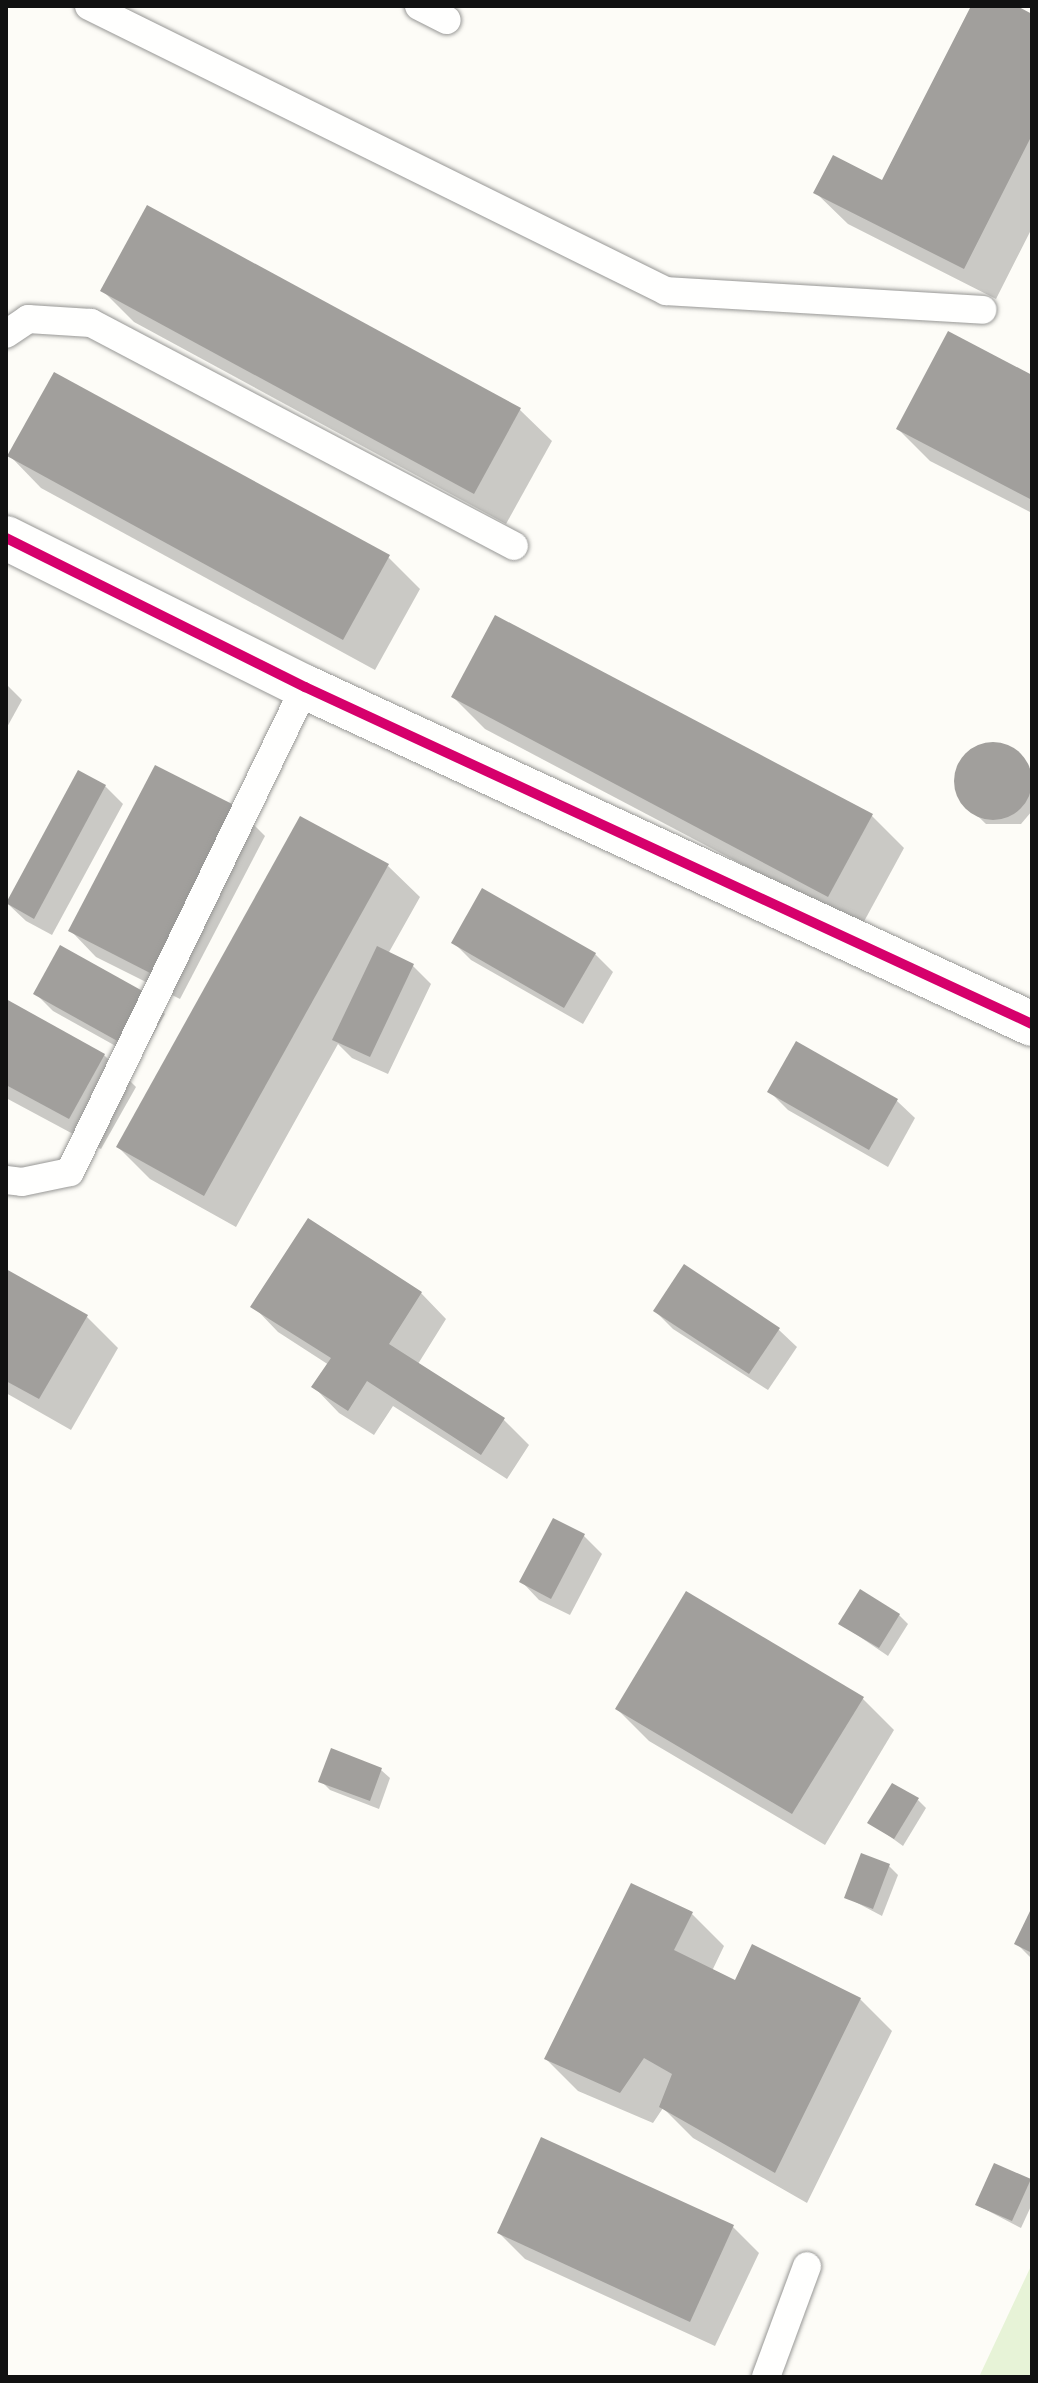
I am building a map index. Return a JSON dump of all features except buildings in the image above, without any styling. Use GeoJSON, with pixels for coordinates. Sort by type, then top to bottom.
{"type":"FeatureCollection","features":[{"type":"Feature","properties":{"kind":"street"},"geometry":{"type":"LineString","coordinates":[[6,538],[305,687],[1032,1024]]}},
{"type":"Feature","properties":{"kind":"lane"},"geometry":{"type":"LineString","coordinates":[[89,6],[666,291],[982,310]]}},
{"type":"Feature","properties":{"kind":"lane"},"geometry":{"type":"LineString","coordinates":[[419,6],[447,20]]}},
{"type":"Feature","properties":{"kind":"lane"},"geometry":{"type":"LineString","coordinates":[[6,334],[28,319],[91,323],[514,546]]}},
{"type":"Feature","properties":{"kind":"lane"},"geometry":{"type":"LineString","coordinates":[[6,1180],[22,1182],[70,1172],[305,687]]}},
{"type":"Feature","properties":{"kind":"lane"},"geometry":{"type":"LineString","coordinates":[[766,2377],[807,2266]]}},
{"type":"Feature","properties":{"kind":"green space"},"geometry":{"type":"Polygon","coordinates":[[[1032,2264],[1032,2377],[979,2377],[1032,2264]]]}},
{"type":"Feature","properties":{"kind":"cycle path"},"geometry":{"type":"LineString","coordinates":[[6,538],[305,687],[1032,1024]]}}]}
